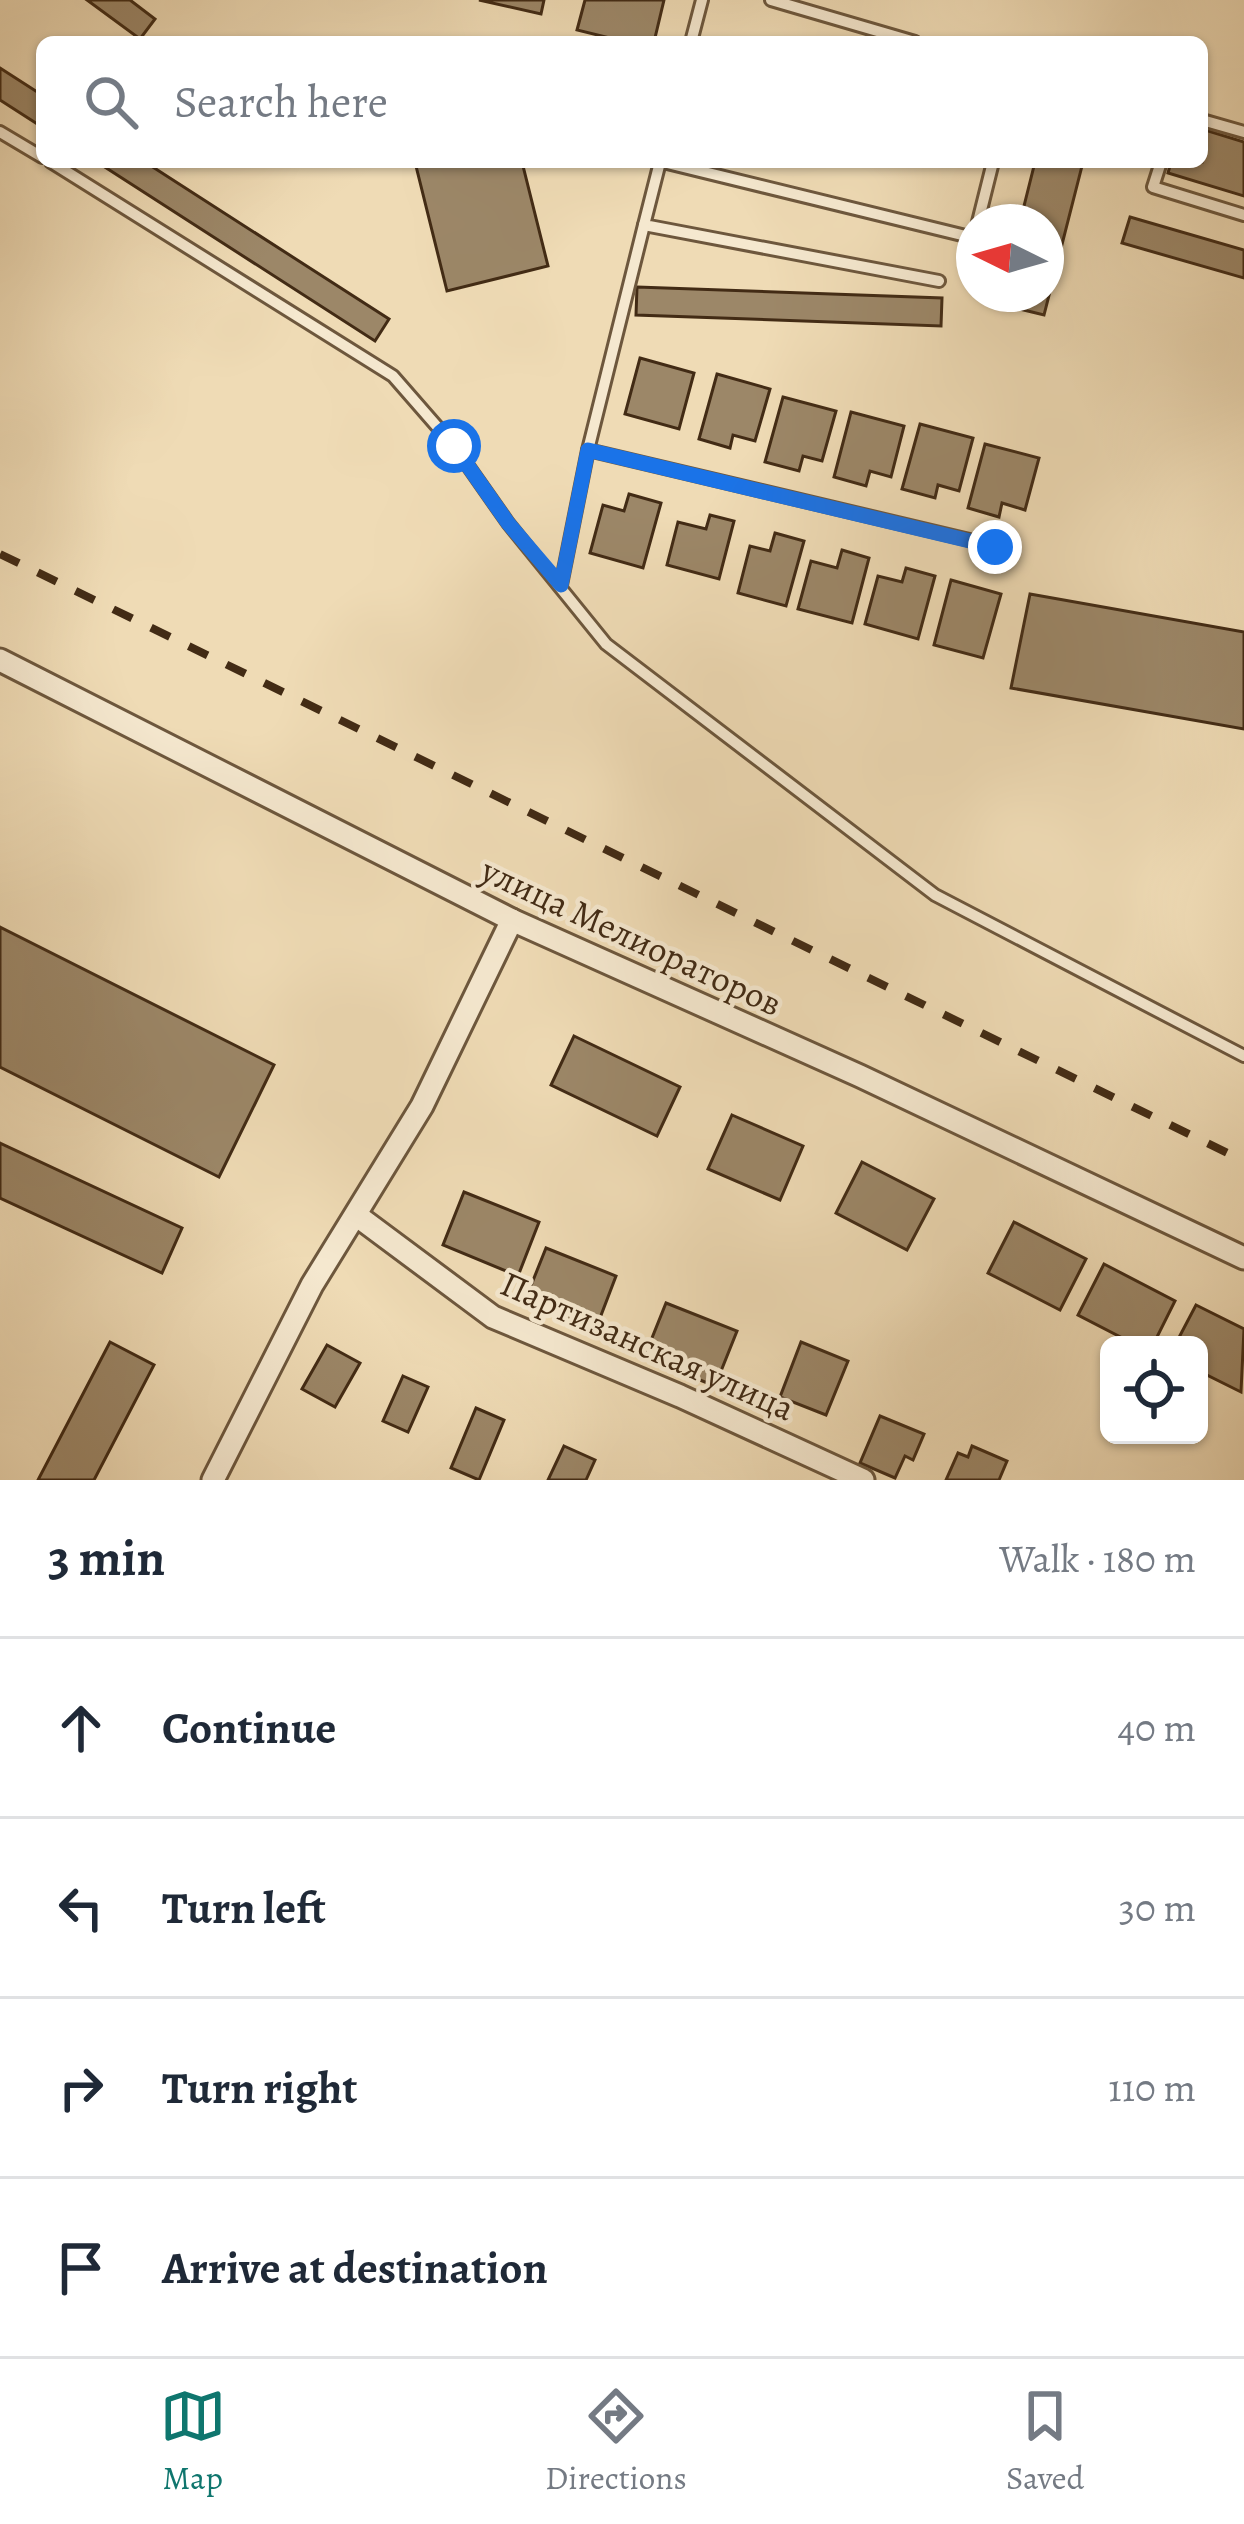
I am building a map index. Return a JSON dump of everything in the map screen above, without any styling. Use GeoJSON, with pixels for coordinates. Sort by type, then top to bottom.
{"type":"FeatureCollection","features":[{"type":"Feature","properties":{"kind":"street","name":"улица Мелиораторов"},"geometry":{"type":"LineString","coordinates":[[0,660],[512,920],[860,1076],[1244,1258]]}},
{"type":"Feature","properties":{"kind":"street"},"geometry":{"type":"LineString","coordinates":[[213,1480],[312,1286],[422,1106],[512,920]]}},
{"type":"Feature","properties":{"kind":"street","name":"Партизанская улица"},"geometry":{"type":"LineString","coordinates":[[356,1215],[493,1317],[863,1480]]}},
{"type":"Feature","properties":{"kind":"lane"},"geometry":{"type":"LineString","coordinates":[[693,36],[702,0]]}},
{"type":"Feature","properties":{"kind":"lane"},"geometry":{"type":"LineString","coordinates":[[771,0],[894,36]]}},
{"type":"Feature","properties":{"kind":"lane"},"geometry":{"type":"LineString","coordinates":[[1208,121],[1244,132]]}},
{"type":"Feature","properties":{"kind":"lane"},"geometry":{"type":"LineString","coordinates":[[0,132],[36,153]]}},
{"type":"Feature","properties":{"kind":"lane"},"geometry":{"type":"LineString","coordinates":[[61,168],[394,376],[454,446],[508,523],[606,644],[935,896],[1244,1056]]}},
{"type":"Feature","properties":{"kind":"lane"},"geometry":{"type":"LineString","coordinates":[[561,585],[588,450],[659,168]]}},
{"type":"Feature","properties":{"kind":"lane"},"geometry":{"type":"LineString","coordinates":[[686,168],[956,234]]}},
{"type":"Feature","properties":{"kind":"lane"},"geometry":{"type":"LineString","coordinates":[[982,204],[992,168]]}},
{"type":"Feature","properties":{"kind":"lane"},"geometry":{"type":"LineString","coordinates":[[1159,168],[1154,187],[1244,215]]}},
{"type":"Feature","properties":{"kind":"lane"},"geometry":{"type":"LineString","coordinates":[[644,225],[939,280]]}},
{"type":"Feature","properties":{"kind":"lane"},"geometry":{"type":"LineString","coordinates":[[588,450],[995,547]]}},
{"type":"Feature","properties":{"kind":"building"},"geometry":{"type":"Polygon","coordinates":[[[87,0],[130,0],[155,19],[142,36],[87,0]]]}},
{"type":"Feature","properties":{"kind":"building"},"geometry":{"type":"Polygon","coordinates":[[[479,0],[544,0],[541,14],[479,0]]]}},
{"type":"Feature","properties":{"kind":"building"},"geometry":{"type":"Polygon","coordinates":[[[585,0],[664,0],[655,36],[602,36],[577,30],[585,0]]]}},
{"type":"Feature","properties":{"kind":"building"},"geometry":{"type":"Polygon","coordinates":[[[0,68],[36,91],[36,123],[0,100],[0,68]]]}},
{"type":"Feature","properties":{"kind":"building"},"geometry":{"type":"Polygon","coordinates":[[[1208,131],[1244,142],[1244,196],[1168,173],[1169,168],[1208,168],[1208,131]]]}},
{"type":"Feature","properties":{"kind":"building"},"geometry":{"type":"Polygon","coordinates":[[[106,168],[154,168],[389,319],[375,341],[106,168]]]}},
{"type":"Feature","properties":{"kind":"building"},"geometry":{"type":"Polygon","coordinates":[[[416,168],[524,168],[548,266],[447,291],[416,168]]]}},
{"type":"Feature","properties":{"kind":"building"},"geometry":{"type":"Polygon","coordinates":[[[1034,168],[1081,168],[1064,237],[1064,204],[1024,204],[1034,168]]]}},
{"type":"Feature","properties":{"kind":"building"},"geometry":{"type":"Polygon","coordinates":[[[1130,217],[1244,250],[1244,278],[1122,243],[1130,217]]]}},
{"type":"Feature","properties":{"kind":"building"},"geometry":{"type":"Polygon","coordinates":[[[637,287],[942,298],[941,326],[636,315],[637,287]]]}},
{"type":"Feature","properties":{"kind":"building"},"geometry":{"type":"Polygon","coordinates":[[[640,358],[694,373],[679,429],[625,414],[640,358]]]}},
{"type":"Feature","properties":{"kind":"building"},"geometry":{"type":"Polygon","coordinates":[[[717,374],[770,389],[755,441],[733,435],[730,448],[699,439],[717,374]]]}},
{"type":"Feature","properties":{"kind":"building"},"geometry":{"type":"Polygon","coordinates":[[[783,397],[836,411],[822,461],[803,456],[799,471],[765,462],[783,397]]]}},
{"type":"Feature","properties":{"kind":"building"},"geometry":{"type":"Polygon","coordinates":[[[851,412],[904,426],[891,477],[870,471],[866,486],[834,477],[851,412]]]}},
{"type":"Feature","properties":{"kind":"building"},"geometry":{"type":"Polygon","coordinates":[[[920,424],[973,438],[959,491],[938,485],[935,498],[902,489],[920,424]]]}},
{"type":"Feature","properties":{"kind":"building"},"geometry":{"type":"Polygon","coordinates":[[[985,444],[1039,458],[1025,510],[1002,503],[999,517],[968,508],[985,444]]]}},
{"type":"Feature","properties":{"kind":"building"},"geometry":{"type":"Polygon","coordinates":[[[629,494],[661,503],[643,568],[590,553],[603,505],[624,511],[629,494]]]}},
{"type":"Feature","properties":{"kind":"building"},"geometry":{"type":"Polygon","coordinates":[[[710,515],[734,521],[719,579],[667,565],[678,522],[706,529],[710,515]]]}},
{"type":"Feature","properties":{"kind":"building"},"geometry":{"type":"Polygon","coordinates":[[[775,533],[804,541],[786,606],[738,593],[750,546],[770,551],[775,533]]]}},
{"type":"Feature","properties":{"kind":"building"},"geometry":{"type":"Polygon","coordinates":[[[842,550],[869,558],[852,623],[798,609],[811,561],[837,568],[842,550]]]}},
{"type":"Feature","properties":{"kind":"building"},"geometry":{"type":"Polygon","coordinates":[[[906,568],[935,576],[918,639],[865,624],[878,576],[902,582],[906,568]]]}},
{"type":"Feature","properties":{"kind":"building"},"geometry":{"type":"Polygon","coordinates":[[[951,580],[1001,594],[983,658],[934,645],[951,580]]]}},
{"type":"Feature","properties":{"kind":"building"},"geometry":{"type":"Polygon","coordinates":[[[1030,594],[1244,632],[1244,729],[1011,688],[1030,594]]]}},
{"type":"Feature","properties":{"kind":"building"},"geometry":{"type":"Polygon","coordinates":[[[0,927],[274,1065],[219,1177],[0,1067],[0,927]]]}},
{"type":"Feature","properties":{"kind":"building"},"geometry":{"type":"Polygon","coordinates":[[[574,1036],[680,1087],[657,1136],[551,1085],[574,1036]]]}},
{"type":"Feature","properties":{"kind":"building"},"geometry":{"type":"Polygon","coordinates":[[[732,1115],[803,1146],[780,1200],[708,1169],[732,1115]]]}},
{"type":"Feature","properties":{"kind":"building"},"geometry":{"type":"Polygon","coordinates":[[[0,1143],[182,1228],[162,1273],[0,1198],[0,1143]]]}},
{"type":"Feature","properties":{"kind":"building"},"geometry":{"type":"Polygon","coordinates":[[[862,1162],[934,1199],[907,1250],[836,1213],[862,1162]]]}},
{"type":"Feature","properties":{"kind":"building"},"geometry":{"type":"Polygon","coordinates":[[[464,1192],[539,1222],[518,1276],[443,1245],[464,1192]]]}},
{"type":"Feature","properties":{"kind":"building"},"geometry":{"type":"Polygon","coordinates":[[[1014,1222],[1086,1259],[1060,1310],[988,1273],[1014,1222]]]}},
{"type":"Feature","properties":{"kind":"building"},"geometry":{"type":"Polygon","coordinates":[[[546,1248],[616,1276],[595,1331],[524,1303],[546,1248]]]}},
{"type":"Feature","properties":{"kind":"building"},"geometry":{"type":"Polygon","coordinates":[[[1104,1264],[1175,1301],[1158,1336],[1119,1336],[1078,1315],[1104,1264]]]}},
{"type":"Feature","properties":{"kind":"building"},"geometry":{"type":"Polygon","coordinates":[[[666,1303],[737,1331],[715,1386],[644,1358],[666,1303]]]}},
{"type":"Feature","properties":{"kind":"building"},"geometry":{"type":"Polygon","coordinates":[[[1196,1305],[1244,1329],[1241,1392],[1208,1376],[1208,1336],[1180,1336],[1196,1305]]]}},
{"type":"Feature","properties":{"kind":"building"},"geometry":{"type":"Polygon","coordinates":[[[110,1342],[154,1365],[94,1480],[38,1480],[110,1342]]]}},
{"type":"Feature","properties":{"kind":"building"},"geometry":{"type":"Polygon","coordinates":[[[801,1342],[848,1361],[826,1415],[780,1397],[801,1342]]]}},
{"type":"Feature","properties":{"kind":"building"},"geometry":{"type":"Polygon","coordinates":[[[327,1345],[360,1363],[335,1407],[302,1389],[327,1345]]]}},
{"type":"Feature","properties":{"kind":"building"},"geometry":{"type":"Polygon","coordinates":[[[403,1376],[428,1387],[408,1432],[383,1421],[403,1376]]]}},
{"type":"Feature","properties":{"kind":"building"},"geometry":{"type":"Polygon","coordinates":[[[476,1408],[504,1420],[479,1480],[451,1468],[476,1408]]]}},
{"type":"Feature","properties":{"kind":"building"},"geometry":{"type":"Polygon","coordinates":[[[880,1416],[924,1434],[913,1460],[905,1456],[895,1478],[860,1463],[880,1416]]]}},
{"type":"Feature","properties":{"kind":"building"},"geometry":{"type":"Polygon","coordinates":[[[564,1446],[595,1460],[586,1480],[548,1480],[564,1446]]]}},
{"type":"Feature","properties":{"kind":"building"},"geometry":{"type":"Polygon","coordinates":[[[972,1446],[1007,1461],[999,1480],[946,1480],[958,1453],[968,1457],[972,1446]]]}},
{"type":"Feature","properties":{"kind":"railway"},"geometry":{"type":"LineString","coordinates":[[0,554],[1244,1161]]}},
{"type":"Feature","properties":{"kind":"route"},"geometry":{"type":"LineString","coordinates":[[454,446],[508,523],[561,585],[588,450],[995,547]]}}]}
